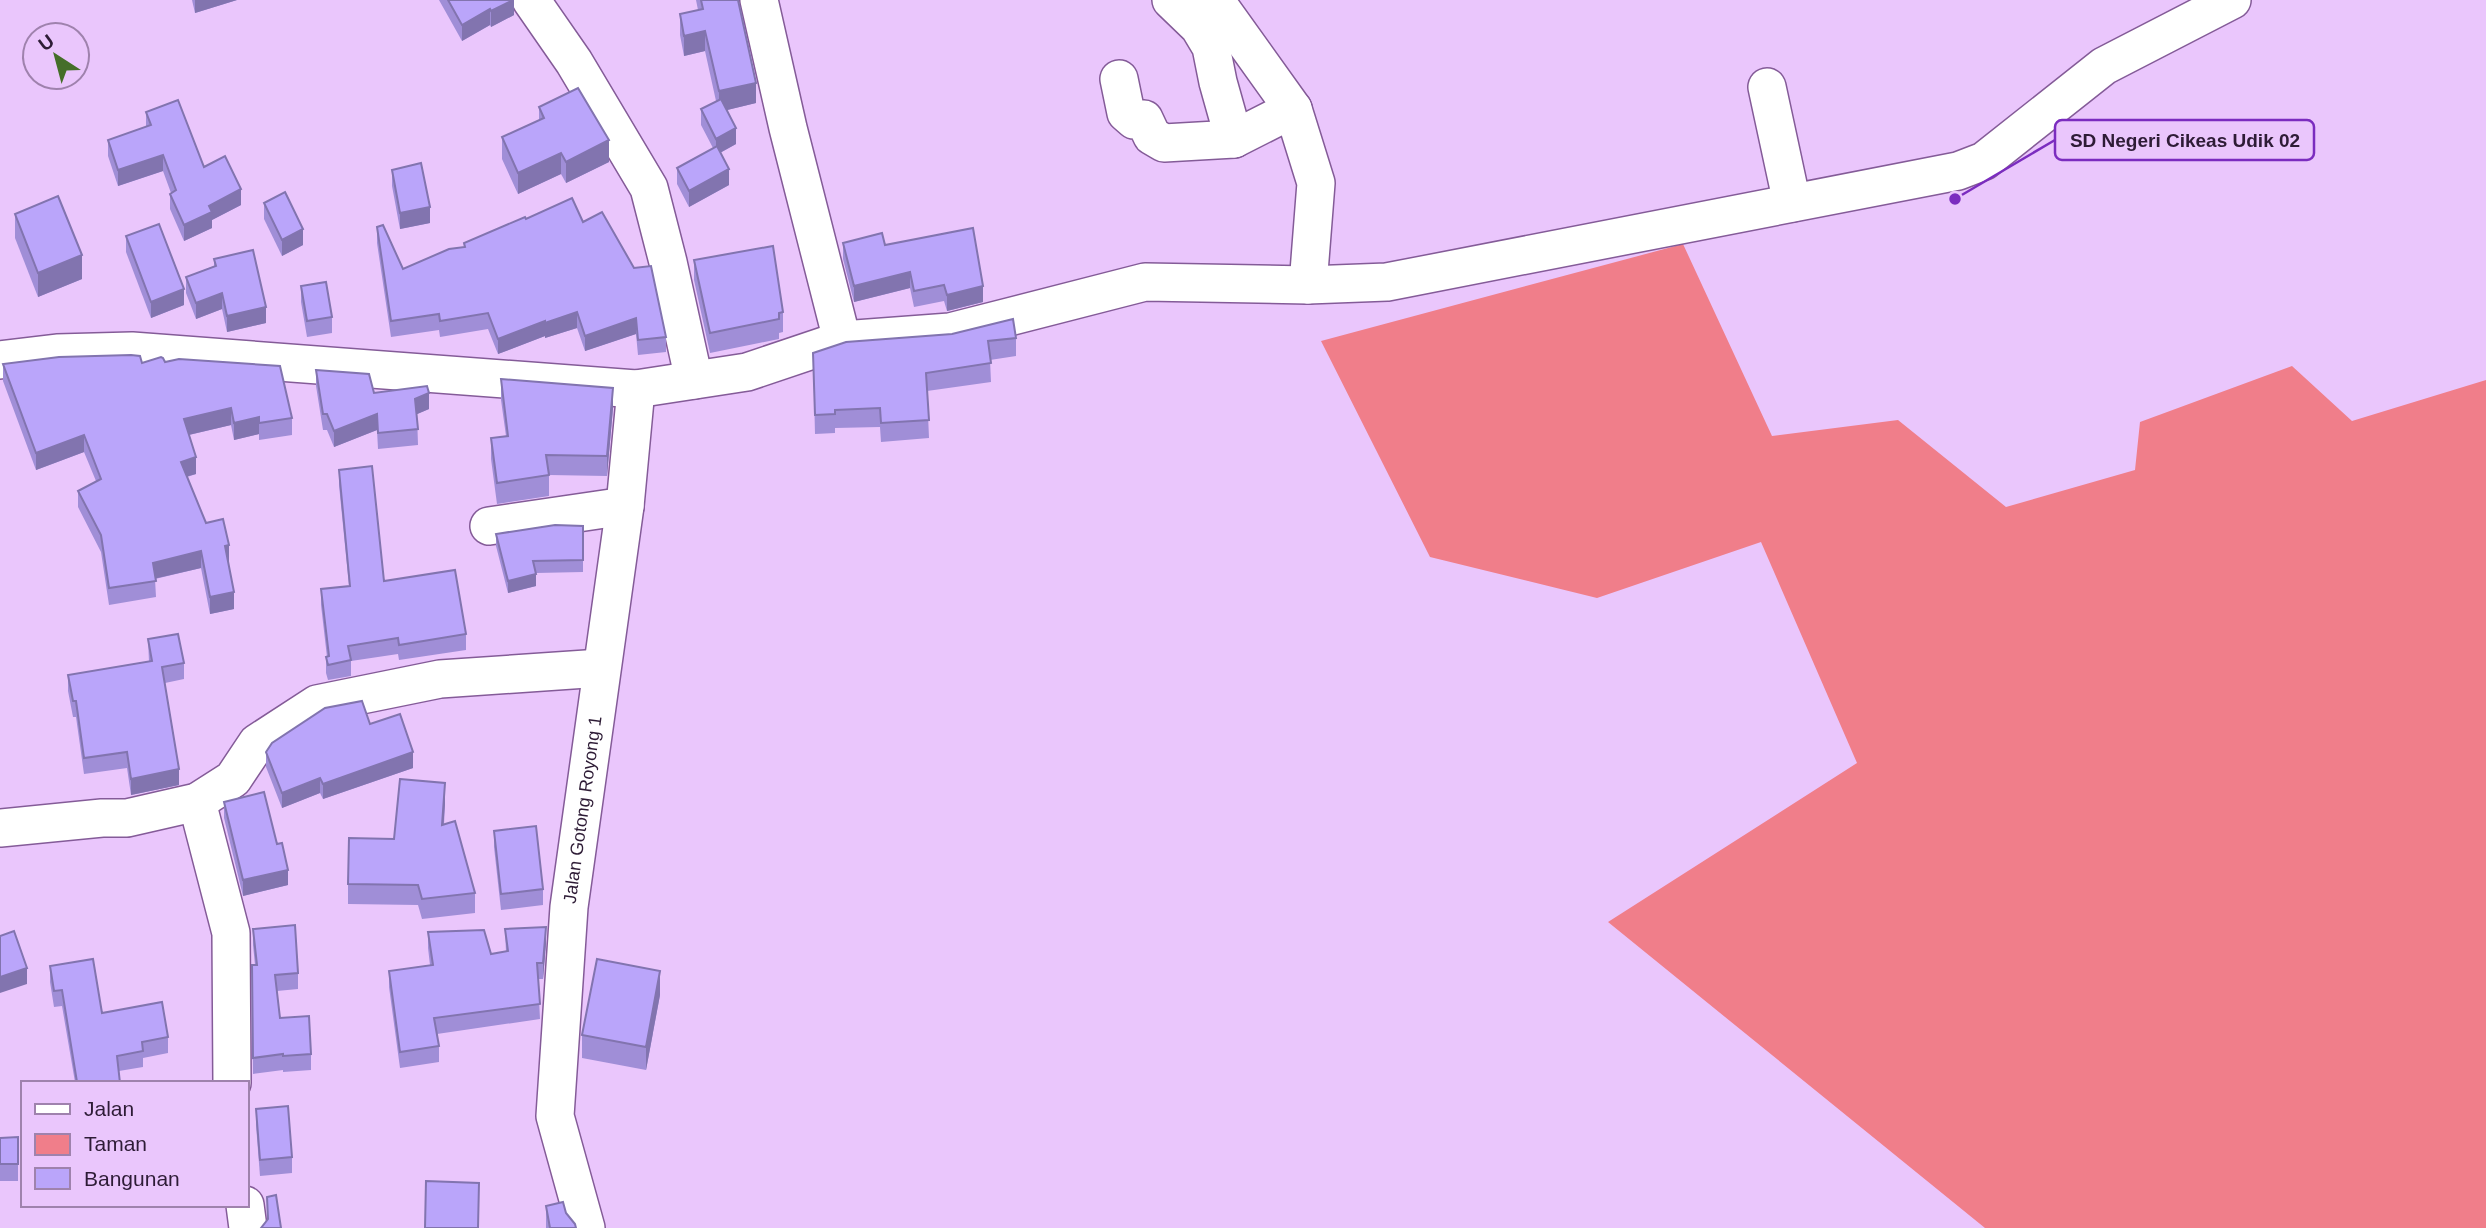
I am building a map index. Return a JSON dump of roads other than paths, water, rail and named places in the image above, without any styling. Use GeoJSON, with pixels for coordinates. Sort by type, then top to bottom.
{"type":"FeatureCollection","features":[{"type":"Feature","properties":{"kind":"street"},"geometry":{"type":"LineString","coordinates":[[531,0],[574,62],[649,188],[694,380]]}},
{"type":"Feature","properties":{"kind":"street"},"geometry":{"type":"LineString","coordinates":[[759,0],[788,128],[842,340]]}},
{"type":"Feature","properties":{"kind":"street"},"geometry":{"type":"LineString","coordinates":[[1171,0],[1199,27],[1211,47],[1234,139]]}},
{"type":"Feature","properties":{"kind":"street"},"geometry":{"type":"LineString","coordinates":[[1215,0],[1293,109],[1316,183],[1308,285]]}},
{"type":"Feature","properties":{"kind":"street"},"geometry":{"type":"LineString","coordinates":[[0,360],[57,353],[132,351],[636,389],[747,372],[842,340],[950,332],[1144,282],[1308,285],[1387,282],[1958,171],[1984,161],[2104,66],[2226,1]]}},
{"type":"Feature","properties":{"kind":"street"},"geometry":{"type":"LineString","coordinates":[[1119,79],[1126,113],[1134,120],[1144,119],[1152,136],[1164,143],[1234,139],[1293,109]]}},
{"type":"Feature","properties":{"kind":"street"},"geometry":{"type":"LineString","coordinates":[[1768,87],[1792,203]]}},
{"type":"Feature","properties":{"kind":"street","name":"Jalan Gotong Royong 1"},"geometry":{"type":"LineString","coordinates":[[586,1228],[555,1116],[569,906],[625,506],[636,389]]}},
{"type":"Feature","properties":{"kind":"street"},"geometry":{"type":"LineString","coordinates":[[489,526],[625,506]]}},
{"type":"Feature","properties":{"kind":"street"},"geometry":{"type":"LineString","coordinates":[[0,828],[127,818],[197,802],[233,779],[257,743],[317,704],[440,679],[601,668]]}},
{"type":"Feature","properties":{"kind":"street"},"geometry":{"type":"LineString","coordinates":[[197,802],[231,933],[232,1081]]}},
{"type":"Feature","properties":{"kind":"street"},"geometry":{"type":"LineString","coordinates":[[245,1207],[248,1228]]}},
{"type":"Feature","properties":{"kind":"place","name":"SD Negeri Cikeas Udik 02"},"geometry":{"type":"Point","coordinates":[1955,199]}}]}
